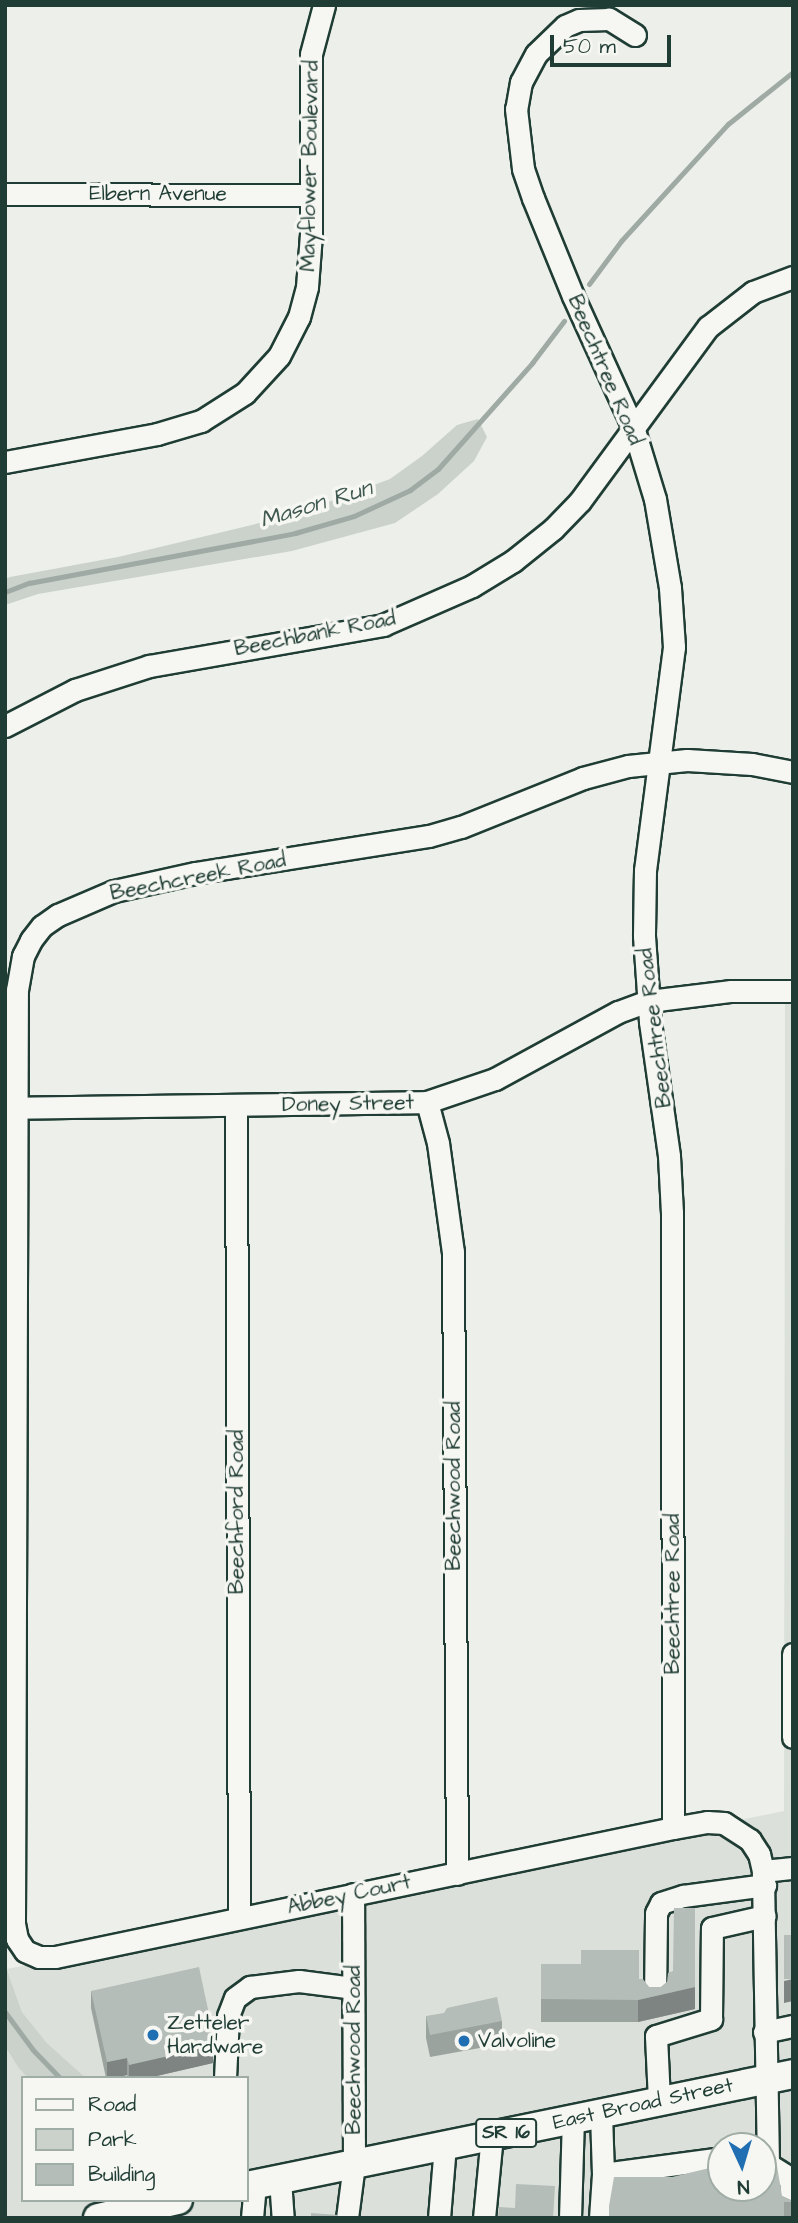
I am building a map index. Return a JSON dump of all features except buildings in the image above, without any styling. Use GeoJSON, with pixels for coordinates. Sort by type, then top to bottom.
{"type":"FeatureCollection","features":[{"type":"Feature","properties":{"kind":"main road","name":"East Broad Street"},"geometry":{"type":"LineString","coordinates":[[261,2183],[793,2074]]}},
{"type":"Feature","properties":{"kind":"main road"},"geometry":{"type":"LineString","coordinates":[[111,2216],[168,2207]]}},
{"type":"Feature","properties":{"kind":"street","name":"Mayflower Boulevard"},"geometry":{"type":"LineString","coordinates":[[5,462],[179,429],[226,408],[245,394],[279,356],[299,317],[307,287],[311,195],[311,54],[324,5]]}},
{"type":"Feature","properties":{"kind":"street","name":"Beechtree Road"},"geometry":{"type":"LineString","coordinates":[[635,35],[609,19],[579,20],[565,26],[536,54],[521,82],[516,109],[523,169],[533,198],[573,296],[634,430],[655,499],[670,588],[674,647],[645,870],[644,936],[649,1000],[669,1156],[672,1213],[673,1828]]}},
{"type":"Feature","properties":{"kind":"street","name":"Elbern Avenue"},"geometry":{"type":"LineString","coordinates":[[5,194],[311,195]]}},
{"type":"Feature","properties":{"kind":"street","name":"Beechbank Road"},"geometry":{"type":"LineString","coordinates":[[5,726],[75,690],[149,666],[383,625],[430,606],[513,561],[553,529],[580,501],[708,327],[753,292],[793,278]]}},
{"type":"Feature","properties":{"kind":"street","name":"Beechcreek Road"},"geometry":{"type":"LineString","coordinates":[[25,1951],[16,1939],[14,1924],[10,1764],[11,1108],[18,973],[31,940],[43,926],[58,915],[114,891],[195,873],[429,836],[461,827],[583,778],[658,761],[751,764],[793,772]]}},
{"type":"Feature","properties":{"kind":"street","name":"Doney Street"},"geometry":{"type":"LineString","coordinates":[[11,1108],[427,1102],[495,1079],[618,1012],[649,1000],[731,991],[793,991]]}},
{"type":"Feature","properties":{"kind":"street","name":"Beechwood Road"},"geometry":{"type":"LineString","coordinates":[[427,1102],[438,1143],[453,1252],[457,1874]]}},
{"type":"Feature","properties":{"kind":"street","name":"Beechford Road"},"geometry":{"type":"LineString","coordinates":[[236,1106],[239,1918]]}},
{"type":"Feature","properties":{"kind":"street"},"geometry":{"type":"LineString","coordinates":[[793,1654],[793,1737]]}},
{"type":"Feature","properties":{"kind":"street"},"geometry":{"type":"LineString","coordinates":[[673,1828],[707,1822],[724,1823],[750,1840],[759,1854],[764,1878],[765,1916],[765,2132]]}},
{"type":"Feature","properties":{"kind":"street","name":"Abbey Court"},"geometry":{"type":"LineString","coordinates":[[25,1951],[40,1957],[55,1957],[673,1828]]}},
{"type":"Feature","properties":{"kind":"street"},"geometry":{"type":"LineString","coordinates":[[659,2101],[656,1913],[661,1903],[764,1878],[793,1868]]}},
{"type":"Feature","properties":{"kind":"street","name":"Beechwood Road"},"geometry":{"type":"LineString","coordinates":[[346,2217],[354,2164],[353,1894]]}},
{"type":"Feature","properties":{"kind":"street"},"geometry":{"type":"LineString","coordinates":[[656,2018],[711,2019],[712,1928],[765,1916]]}},
{"type":"Feature","properties":{"kind":"street"},"geometry":{"type":"LineString","coordinates":[[225,2076],[228,2015],[235,1998],[250,1987],[299,1981],[353,1989]]}},
{"type":"Feature","properties":{"kind":"street"},"geometry":{"type":"LineString","coordinates":[[764,2032],[793,2026]]}},
{"type":"Feature","properties":{"kind":"street"},"geometry":{"type":"LineString","coordinates":[[600,2218],[603,2174],[601,2113]]}},
{"type":"Feature","properties":{"kind":"street"},"geometry":{"type":"LineString","coordinates":[[569,2218],[573,2119]]}},
{"type":"Feature","properties":{"kind":"street"},"geometry":{"type":"LineString","coordinates":[[484,2218],[492,2135]]}},
{"type":"Feature","properties":{"kind":"street"},"geometry":{"type":"LineString","coordinates":[[439,2218],[445,2145]]}},
{"type":"Feature","properties":{"kind":"street"},"geometry":{"type":"LineString","coordinates":[[603,2174],[707,2160]]}},
{"type":"Feature","properties":{"kind":"street"},"geometry":{"type":"LineString","coordinates":[[777,2170],[790,2178],[792,2209]]}},
{"type":"Feature","properties":{"kind":"street"},"geometry":{"type":"LineString","coordinates":[[252,2218],[261,2183]]}},
{"type":"Feature","properties":{"kind":"street"},"geometry":{"type":"LineString","coordinates":[[261,2183],[284,2218]]}},
{"type":"Feature","properties":{"kind":"shaded area"},"geometry":{"type":"Polygon","coordinates":[[[785,991],[793,991],[793,2218],[146,2218],[145,2202],[248,2202],[248,2076],[84,2076],[47,2043],[22,2012],[7,1969],[784,1811],[785,991]]]}},
{"type":"Feature","properties":{"kind":"shaded area"},"geometry":{"type":"Polygon","coordinates":[[[5,2046],[27,2076],[21,2076],[21,2202],[126,2202],[128,2218],[5,2218],[5,2046]]]}},
{"type":"Feature","properties":{"kind":"green space"},"geometry":{"type":"Polygon","coordinates":[[[478,419],[487,437],[474,461],[438,494],[395,523],[292,551],[38,594],[5,605],[5,579],[10,577],[118,557],[293,515],[390,479],[422,456],[457,425],[478,419]]]}},
{"type":"Feature","properties":{"kind":"green space"},"geometry":{"type":"Polygon","coordinates":[[[5,1964],[22,2012],[47,2043],[84,2076],[26,2076],[5,2046],[5,1964]]]}},
{"type":"Feature","properties":{"kind":"waterway","name":"Mason Run"},"geometry":{"type":"LineString","coordinates":[[589,284],[621,241],[728,124],[793,72]]}},
{"type":"Feature","properties":{"kind":"waterway","name":"Mason Run"},"geometry":{"type":"LineString","coordinates":[[5,592],[29,583],[295,533],[354,516],[410,490],[438,469],[532,363],[564,321]]}},
{"type":"Feature","properties":{"kind":"waterway","name":"Mason Run"},"geometry":{"type":"LineString","coordinates":[[5,2012],[33,2050],[58,2076]]}},
{"type":"Feature","properties":{"kind":"place","name":"Zetteler Hardware"},"geometry":{"type":"Point","coordinates":[153,2035]}},
{"type":"Feature","properties":{"kind":"place","name":"Valvoline"},"geometry":{"type":"Point","coordinates":[464,2041]}}]}
